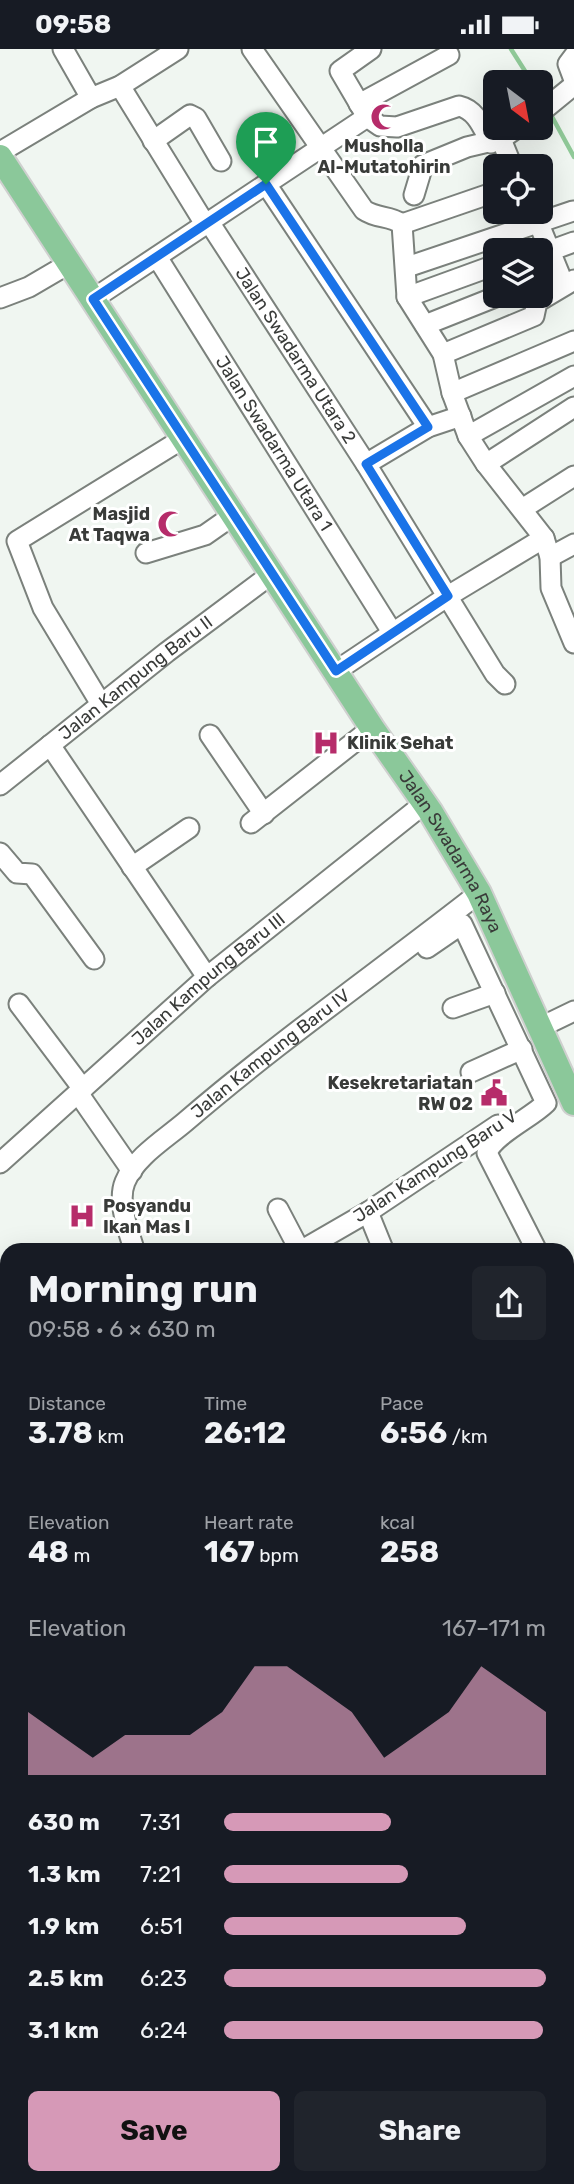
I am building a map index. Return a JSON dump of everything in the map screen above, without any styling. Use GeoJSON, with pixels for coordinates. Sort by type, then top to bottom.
{"type":"FeatureCollection","features":[{"type":"Feature","properties":{"kind":"main road","name":"Jalan Swadarma Raya"},"geometry":{"type":"LineString","coordinates":[[0,154],[372,728],[425,803],[479,893],[541,1027],[553,1088],[574,1103]]}},
{"type":"Feature","properties":{"kind":"street"},"geometry":{"type":"LineString","coordinates":[[63,49],[92,98]]}},
{"type":"Feature","properties":{"kind":"street"},"geometry":{"type":"LineString","coordinates":[[0,154],[92,98],[120,86],[178,49]]}},
{"type":"Feature","properties":{"kind":"street"},"geometry":{"type":"LineString","coordinates":[[252,49],[365,210],[374,217],[391,216],[402,224],[407,297],[443,353],[452,393],[468,436],[547,547],[551,588],[566,603],[574,643]]}},
{"type":"Feature","properties":{"kind":"street"},"geometry":{"type":"LineString","coordinates":[[371,49],[340,71],[363,111],[380,126],[397,127],[459,106],[466,107],[473,111],[504,154]]}},
{"type":"Feature","properties":{"kind":"street"},"geometry":{"type":"LineString","coordinates":[[93,299],[266,184],[363,111],[449,55]]}},
{"type":"Feature","properties":{"kind":"street"},"geometry":{"type":"LineString","coordinates":[[553,103],[574,83],[568,64],[574,57]]}},
{"type":"Feature","properties":{"kind":"street","name":"Jalan Swadarma Utara 2"},"geometry":{"type":"LineString","coordinates":[[120,86],[153,141],[366,464],[494,673],[505,684]]}},
{"type":"Feature","properties":{"kind":"street"},"geometry":{"type":"LineString","coordinates":[[153,141],[190,115],[196,118],[221,161]]}},
{"type":"Feature","properties":{"kind":"street"},"geometry":{"type":"LineString","coordinates":[[414,195],[423,165],[467,146],[496,141]]}},
{"type":"Feature","properties":{"kind":"street"},"geometry":{"type":"LineString","coordinates":[[266,184],[428,427]]}},
{"type":"Feature","properties":{"kind":"street"},"geometry":{"type":"LineString","coordinates":[[402,224],[483,196]]}},
{"type":"Feature","properties":{"kind":"street"},"geometry":{"type":"LineString","coordinates":[[553,214],[573,211]]}},
{"type":"Feature","properties":{"kind":"street"},"geometry":{"type":"LineString","coordinates":[[407,267],[519,224]]}},
{"type":"Feature","properties":{"kind":"street"},"geometry":{"type":"LineString","coordinates":[[553,249],[574,242]]}},
{"type":"Feature","properties":{"kind":"street","name":"Jalan Swadarma Utara 1"},"geometry":{"type":"LineString","coordinates":[[157,257],[392,632]]}},
{"type":"Feature","properties":{"kind":"street"},"geometry":{"type":"LineString","coordinates":[[2,297],[68,259]]}},
{"type":"Feature","properties":{"kind":"street"},"geometry":{"type":"LineString","coordinates":[[553,262],[569,282],[553,290]]}},
{"type":"Feature","properties":{"kind":"street"},"geometry":{"type":"LineString","coordinates":[[407,297],[483,269]]}},
{"type":"Feature","properties":{"kind":"street"},"geometry":{"type":"LineString","coordinates":[[425,325],[483,302]]}},
{"type":"Feature","properties":{"kind":"street"},"geometry":{"type":"LineString","coordinates":[[443,353],[534,316],[536,308]]}},
{"type":"Feature","properties":{"kind":"street"},"geometry":{"type":"LineString","coordinates":[[452,393],[574,341]]}},
{"type":"Feature","properties":{"kind":"street"},"geometry":{"type":"LineString","coordinates":[[468,436],[574,376]]}},
{"type":"Feature","properties":{"kind":"street"},"geometry":{"type":"LineString","coordinates":[[486,464],[574,407]]}},
{"type":"Feature","properties":{"kind":"street"},"geometry":{"type":"LineString","coordinates":[[366,464],[428,427],[460,416]]}},
{"type":"Feature","properties":{"kind":"street"},"geometry":{"type":"LineString","coordinates":[[101,704],[43,608],[17,541],[184,438]]}},
{"type":"Feature","properties":{"kind":"street"},"geometry":{"type":"LineString","coordinates":[[522,509],[574,476]]}},
{"type":"Feature","properties":{"kind":"street"},"geometry":{"type":"LineString","coordinates":[[146,553],[205,535],[235,514]]}},
{"type":"Feature","properties":{"kind":"street"},"geometry":{"type":"LineString","coordinates":[[336,671],[448,596],[547,547],[574,544]]}},
{"type":"Feature","properties":{"kind":"street","name":"Jalan Kampung Baru II"},"geometry":{"type":"LineString","coordinates":[[0,785],[273,573]]}},
{"type":"Feature","properties":{"kind":"street"},"geometry":{"type":"LineString","coordinates":[[209,734],[258,819],[372,728]]}},
{"type":"Feature","properties":{"kind":"street"},"geometry":{"type":"LineString","coordinates":[[50,745],[206,977]]}},
{"type":"Feature","properties":{"kind":"street","name":"Jalan Kampung Baru III"},"geometry":{"type":"LineString","coordinates":[[0,1163],[206,977],[425,803]]}},
{"type":"Feature","properties":{"kind":"street"},"geometry":{"type":"LineString","coordinates":[[132,867],[189,828]]}},
{"type":"Feature","properties":{"kind":"street"},"geometry":{"type":"LineString","coordinates":[[0,853],[17,873],[32,874],[94,959]]}},
{"type":"Feature","properties":{"kind":"street","name":"Jalan Kampung Baru IV"},"geometry":{"type":"LineString","coordinates":[[132,1171],[238,1076],[479,893]]}},
{"type":"Feature","properties":{"kind":"street"},"geometry":{"type":"LineString","coordinates":[[427,948],[462,924],[522,1049],[553,1088],[546,1103],[534,1116],[492,1143],[486,1153],[533,1243]]}},
{"type":"Feature","properties":{"kind":"street"},"geometry":{"type":"LineString","coordinates":[[453,1009],[495,993]]}},
{"type":"Feature","properties":{"kind":"street"},"geometry":{"type":"LineString","coordinates":[[19,1004],[81,1091],[132,1171],[124,1184],[124,1218],[132,1243]]}},
{"type":"Feature","properties":{"kind":"street"},"geometry":{"type":"LineString","coordinates":[[541,1027],[574,1011]]}},
{"type":"Feature","properties":{"kind":"street"},"geometry":{"type":"LineString","coordinates":[[471,1073],[522,1049]]}},
{"type":"Feature","properties":{"kind":"street","name":"Jalan Kampung Baru V"},"geometry":{"type":"LineString","coordinates":[[314,1243],[368,1212],[553,1088]]}},
{"type":"Feature","properties":{"kind":"street"},"geometry":{"type":"LineString","coordinates":[[278,1209],[296,1243]]}},
{"type":"Feature","properties":{"kind":"street"},"geometry":{"type":"LineString","coordinates":[[368,1212],[381,1243]]}},
{"type":"Feature","properties":{"kind":"waterway"},"geometry":{"type":"LineString","coordinates":[[511,49],[524,70]]}},
{"type":"Feature","properties":{"kind":"waterway"},"geometry":{"type":"LineString","coordinates":[[553,118],[574,157]]}},
{"type":"Feature","properties":{"kind":"place","name":"Musholla Al-Mutatohirin"},"geometry":{"type":"Point","coordinates":[384,117]}},
{"type":"Feature","properties":{"kind":"place","name":"Masjid At Taqwa"},"geometry":{"type":"Point","coordinates":[171,524]}},
{"type":"Feature","properties":{"kind":"place","name":"Klinik Sehat"},"geometry":{"type":"Point","coordinates":[326,743]}},
{"type":"Feature","properties":{"kind":"place","name":"Kesekretariatan RW 02"},"geometry":{"type":"Point","coordinates":[494,1093]}},
{"type":"Feature","properties":{"kind":"place","name":"Posyandu Ikan Mas I"},"geometry":{"type":"Point","coordinates":[82,1216]}},
{"type":"Feature","properties":{"kind":"route"},"geometry":{"type":"LineString","coordinates":[[266,184],[428,427],[366,464],[448,596],[336,671],[93,299],[266,184]]}}]}
